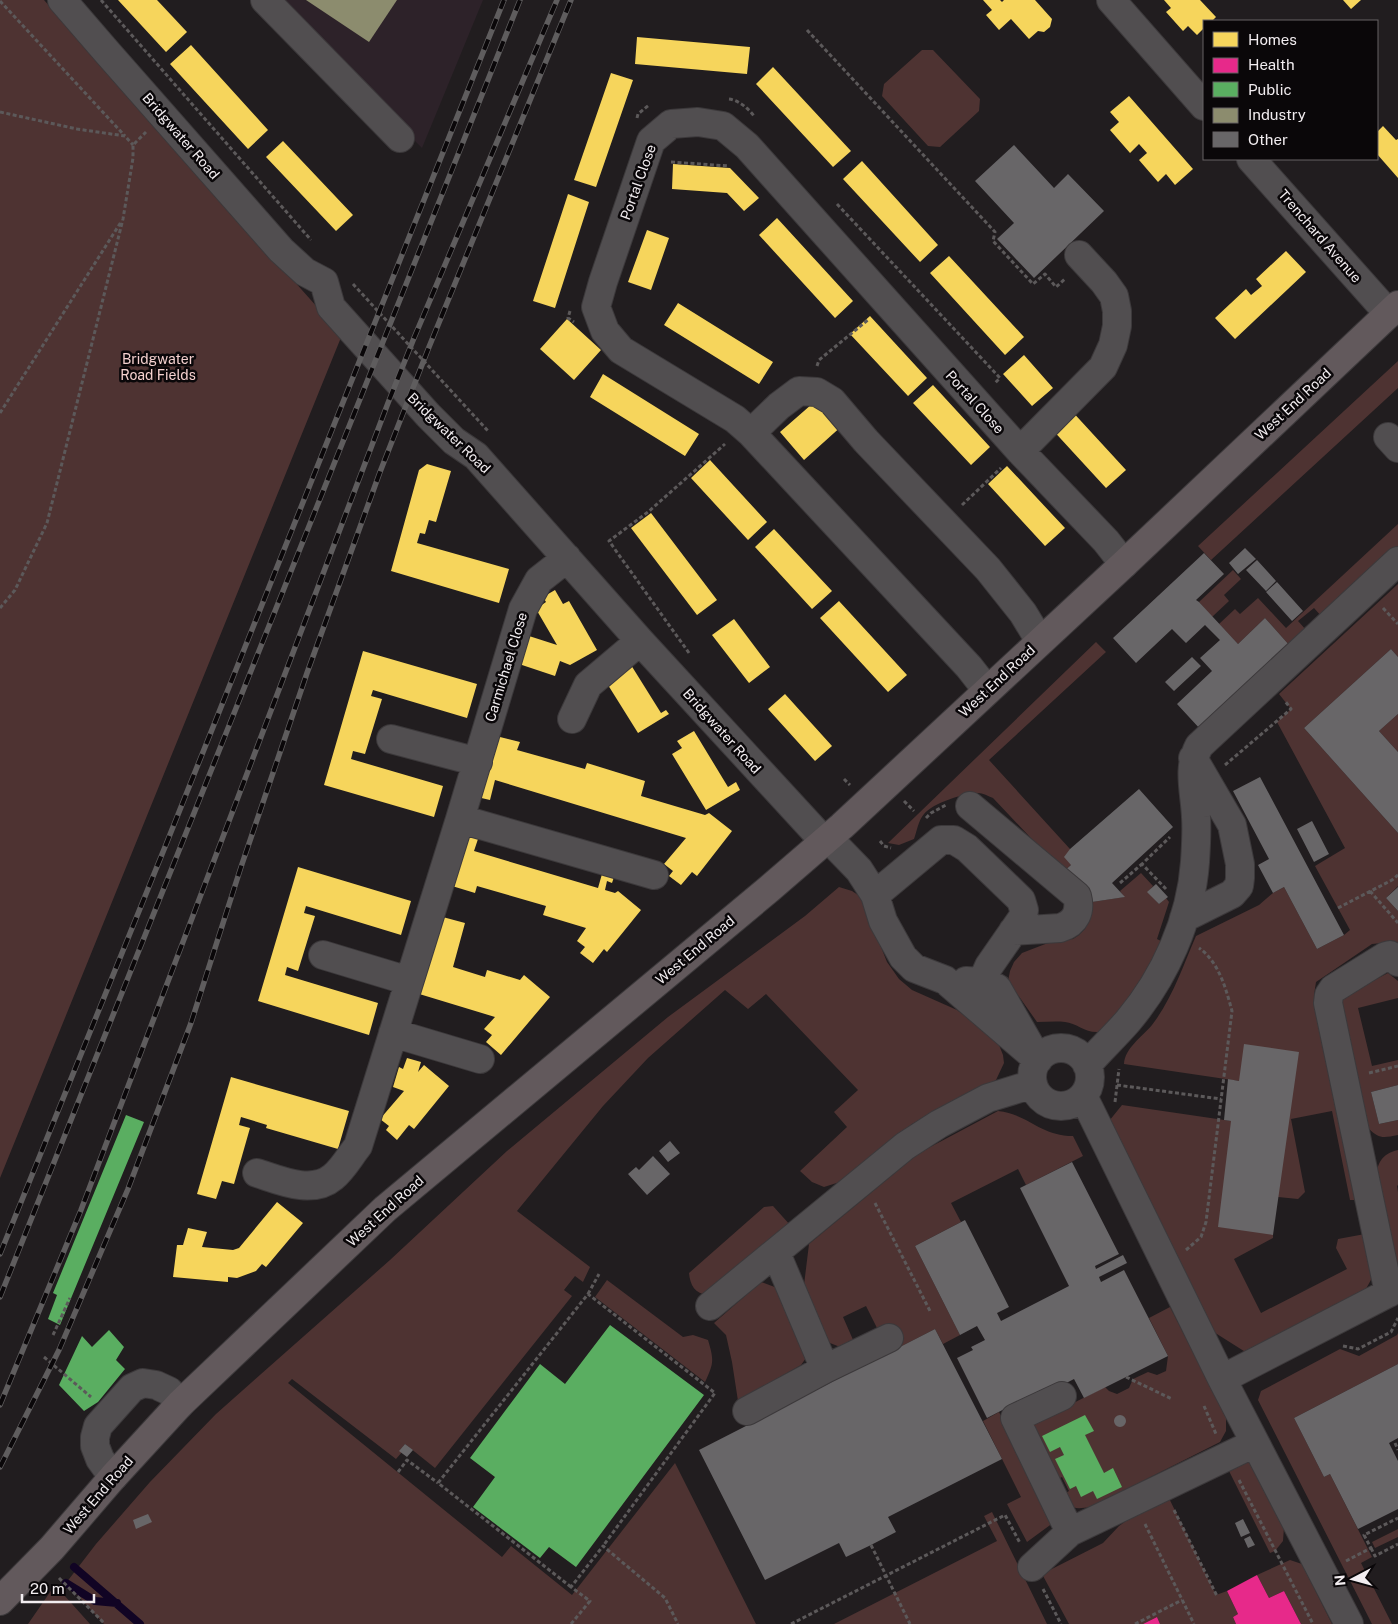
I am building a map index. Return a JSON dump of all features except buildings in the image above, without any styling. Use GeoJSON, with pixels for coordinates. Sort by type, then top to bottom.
{"type":"FeatureCollection","features":[{"type":"Feature","properties":{"kind":"main road","name":"West End Road"},"geometry":{"type":"LineString","coordinates":[[0,1601],[52,1548],[113,1477],[180,1404],[385,1209],[769,889],[888,785],[1393,310]]}},
{"type":"Feature","properties":{"kind":"street","name":"Bridgwater Road"},"geometry":{"type":"LineString","coordinates":[[62,0],[281,250],[305,272],[324,282],[331,307],[428,415],[454,441],[476,456],[640,641],[826,839],[859,870],[875,895]]}},
{"type":"Feature","properties":{"kind":"street"},"geometry":{"type":"LineString","coordinates":[[265,0],[400,138]]}},
{"type":"Feature","properties":{"kind":"street"},"geometry":{"type":"LineString","coordinates":[[1111,0],[1203,105]]}},
{"type":"Feature","properties":{"kind":"street","name":"Portal Close"},"geometry":{"type":"LineString","coordinates":[[987,690],[969,667],[747,430],[734,419],[621,350],[606,331],[596,307],[651,141],[670,124],[698,122],[722,126],[747,146],[1020,451],[1106,541],[1124,564]]}},
{"type":"Feature","properties":{"kind":"street","name":"Trenchard Avenue"},"geometry":{"type":"LineString","coordinates":[[1252,160],[1393,310]]}},
{"type":"Feature","properties":{"kind":"street"},"geometry":{"type":"LineString","coordinates":[[1020,451],[1103,367],[1113,345],[1117,326],[1114,296],[1104,282],[1082,259]]}},
{"type":"Feature","properties":{"kind":"street"},"geometry":{"type":"LineString","coordinates":[[747,430],[799,391],[817,392],[832,401],[866,441],[988,569],[1010,595],[1040,641]]}},
{"type":"Feature","properties":{"kind":"street","name":"Carmichael Close"},"geometry":{"type":"LineString","coordinates":[[257,1172],[286,1182],[313,1186],[332,1178],[358,1146],[478,762],[523,609],[539,580],[567,558]]}},
{"type":"Feature","properties":{"kind":"street"},"geometry":{"type":"LineString","coordinates":[[1088,1066],[1128,1021],[1149,992],[1167,962],[1184,918],[1188,904],[1196,846],[1196,817],[1192,789],[1193,758],[1200,746],[1398,561]]}},
{"type":"Feature","properties":{"kind":"street"},"geometry":{"type":"LineString","coordinates":[[572,719],[588,685],[640,641]]}},
{"type":"Feature","properties":{"kind":"street"},"geometry":{"type":"LineString","coordinates":[[391,739],[478,762]]}},
{"type":"Feature","properties":{"kind":"street"},"geometry":{"type":"LineString","coordinates":[[1184,918],[1232,894],[1239,886],[1240,878],[1240,864],[1232,825],[1193,758]]}},
{"type":"Feature","properties":{"kind":"street"},"geometry":{"type":"LineString","coordinates":[[970,806],[1077,896],[1079,906],[1077,914],[1068,926],[1014,931]]}},
{"type":"Feature","properties":{"kind":"street"},"geometry":{"type":"LineString","coordinates":[[460,819],[654,875]]}},
{"type":"Feature","properties":{"kind":"street"},"geometry":{"type":"LineString","coordinates":[[710,1306],[776,1253],[818,1206],[939,1124],[1036,1072],[1052,1050],[1060,1048],[1076,1052],[1083,1058],[1088,1066],[1090,1081],[1088,1089],[1083,1096],[1076,1102],[1059,1106],[1050,1104],[1037,1093],[1036,1072],[997,988],[982,982],[945,980],[914,968],[903,957],[883,921],[875,895],[941,840],[954,840],[967,848],[1021,900],[1024,910],[1023,917],[1014,931],[988,966],[982,982]]}},
{"type":"Feature","properties":{"kind":"street"},"geometry":{"type":"LineString","coordinates":[[323,955],[409,981]]}},
{"type":"Feature","properties":{"kind":"street"},"geometry":{"type":"LineString","coordinates":[[1222,1379],[1394,1291],[1328,1002],[1329,995],[1333,989],[1386,956],[1390,955],[1398,962]]}},
{"type":"Feature","properties":{"kind":"street"},"geometry":{"type":"LineString","coordinates":[[945,980],[1036,1072]]}},
{"type":"Feature","properties":{"kind":"street"},"geometry":{"type":"LineString","coordinates":[[393,1033],[480,1059]]}},
{"type":"Feature","properties":{"kind":"street"},"geometry":{"type":"LineString","coordinates":[[1083,1096],[1222,1379],[1349,1624]]}},
{"type":"Feature","properties":{"kind":"street"},"geometry":{"type":"LineString","coordinates":[[776,1253],[825,1369]]}},
{"type":"Feature","properties":{"kind":"street"},"geometry":{"type":"LineString","coordinates":[[747,1411],[825,1369],[889,1338]]}},
{"type":"Feature","properties":{"kind":"street"},"geometry":{"type":"LineString","coordinates":[[113,1477],[100,1459],[95,1446],[95,1437],[98,1426],[132,1388],[143,1383],[156,1385],[169,1391],[180,1404]]}},
{"type":"Feature","properties":{"kind":"street"},"geometry":{"type":"LineString","coordinates":[[1062,1396],[1015,1418],[1070,1532]]}},
{"type":"Feature","properties":{"kind":"street"},"geometry":{"type":"LineString","coordinates":[[1032,1567],[1070,1532],[1255,1443]]}},
{"type":"Feature","properties":{"kind":"path"},"geometry":{"type":"LineString","coordinates":[[100,0],[314,242]]}},
{"type":"Feature","properties":{"kind":"path"},"geometry":{"type":"LineString","coordinates":[[0,1],[125,136],[132,145],[133,158],[123,219],[47,522],[15,590],[0,608]]}},
{"type":"Feature","properties":{"kind":"path"},"geometry":{"type":"LineString","coordinates":[[807,30],[995,232],[994,241],[1033,284],[1045,274],[1056,286],[1082,259]]}},
{"type":"Feature","properties":{"kind":"path"},"geometry":{"type":"LineString","coordinates":[[0,112],[78,129],[125,136]]}},
{"type":"Feature","properties":{"kind":"path"},"geometry":{"type":"LineString","coordinates":[[132,145],[147,131]]}},
{"type":"Feature","properties":{"kind":"path"},"geometry":{"type":"LineString","coordinates":[[670,162],[739,166]]}},
{"type":"Feature","properties":{"kind":"path"},"geometry":{"type":"LineString","coordinates":[[0,413],[123,219]]}},
{"type":"Feature","properties":{"kind":"path"},"geometry":{"type":"LineString","coordinates":[[347,278],[491,435]]}},
{"type":"Feature","properties":{"kind":"path"},"geometry":{"type":"LineString","coordinates":[[806,391],[819,360],[870,318]]}},
{"type":"Feature","properties":{"kind":"path"},"geometry":{"type":"LineString","coordinates":[[694,661],[609,541],[648,512],[731,439],[747,430]]}},
{"type":"Feature","properties":{"kind":"path"},"geometry":{"type":"LineString","coordinates":[[944,522],[1020,451]]}},
{"type":"Feature","properties":{"kind":"path"},"geometry":{"type":"LineString","coordinates":[[1120,883],[1142,864]]}},
{"type":"Feature","properties":{"kind":"path"},"geometry":{"type":"LineString","coordinates":[[1338,908],[1398,875]]}},
{"type":"Feature","properties":{"kind":"path"},"geometry":{"type":"LineString","coordinates":[[1370,892],[1398,924]]}},
{"type":"Feature","properties":{"kind":"path"},"geometry":{"type":"LineString","coordinates":[[1181,1254],[1201,1237],[1206,1222],[1232,1011],[1226,986],[1206,953],[1198,948]]}},
{"type":"Feature","properties":{"kind":"path"},"geometry":{"type":"LineString","coordinates":[[1115,1109],[1120,1061]]}},
{"type":"Feature","properties":{"kind":"path"},"geometry":{"type":"LineString","coordinates":[[1117,1085],[1222,1099]]}},
{"type":"Feature","properties":{"kind":"path"},"geometry":{"type":"LineString","coordinates":[[875,1202],[930,1311]]}},
{"type":"Feature","properties":{"kind":"path"},"geometry":{"type":"LineString","coordinates":[[438,1484],[588,1294],[599,1274]]}},
{"type":"Feature","properties":{"kind":"path"},"geometry":{"type":"LineString","coordinates":[[571,1587],[715,1393],[588,1294]]}},
{"type":"Feature","properties":{"kind":"path"},"geometry":{"type":"LineString","coordinates":[[53,1335],[70,1298]]}},
{"type":"Feature","properties":{"kind":"path"},"geometry":{"type":"LineString","coordinates":[[44,1356],[94,1400]]}},
{"type":"Feature","properties":{"kind":"path"},"geometry":{"type":"LineString","coordinates":[[1126,1377],[1172,1399]]}},
{"type":"Feature","properties":{"kind":"path"},"geometry":{"type":"LineString","coordinates":[[1395,1443],[1398,1450]]}},
{"type":"Feature","properties":{"kind":"path"},"geometry":{"type":"LineString","coordinates":[[398,1472],[407,1460],[590,1601],[571,1624]]}},
{"type":"Feature","properties":{"kind":"path"},"geometry":{"type":"LineString","coordinates":[[1134,1501],[1194,1624]]}},
{"type":"Feature","properties":{"kind":"path"},"geometry":{"type":"LineString","coordinates":[[1174,1510],[1217,1596]]}},
{"type":"Feature","properties":{"kind":"path"},"geometry":{"type":"LineString","coordinates":[[791,1624],[1006,1515],[1061,1624]]}},
{"type":"Feature","properties":{"kind":"path"},"geometry":{"type":"LineString","coordinates":[[1398,1518],[1364,1535],[1375,1556],[1398,1544]]}},
{"type":"Feature","properties":{"kind":"path"},"geometry":{"type":"LineString","coordinates":[[871,1545],[910,1624]]}},
{"type":"Feature","properties":{"kind":"path"},"geometry":{"type":"LineString","coordinates":[[603,1546],[665,1598],[678,1624]]}},
{"type":"Feature","properties":{"kind":"path"},"geometry":{"type":"LineString","coordinates":[[1273,1547],[1313,1624]]}},
{"type":"Feature","properties":{"kind":"path"},"geometry":{"type":"LineString","coordinates":[[1345,1562],[1371,1548]]}},
{"type":"Feature","properties":{"kind":"path"},"geometry":{"type":"LineString","coordinates":[[59,1578],[105,1624]]}},
{"type":"Feature","properties":{"kind":"path"},"geometry":{"type":"LineString","coordinates":[[1135,1624],[1182,1600]]}},
{"type":"Feature","properties":{"kind":"shaded area"},"geometry":{"type":"Polygon","coordinates":[[[276,0],[483,0],[422,148],[276,0]]]}},
{"type":"Feature","properties":{"kind":"green space","name":"Bridgwater Road Fields"},"geometry":{"type":"Polygon","coordinates":[[[0,0],[44,0],[342,335],[0,1178],[0,0]]]}},
{"type":"Feature","properties":{"kind":"green space"},"geometry":{"type":"Polygon","coordinates":[[[922,50],[933,50],[980,99],[979,111],[940,147],[928,146],[882,96],[884,84],[922,50]]]}},
{"type":"Feature","properties":{"kind":"green space"},"geometry":{"type":"Polygon","coordinates":[[[1398,361],[1398,388],[1211,560],[1198,546],[1398,361]]]}},
{"type":"Feature","properties":{"kind":"green space"},"geometry":{"type":"Polygon","coordinates":[[[1398,524],[1398,547],[1322,617],[1314,608],[1298,621],[1307,631],[1290,646],[1265,618],[1238,644],[1219,624],[1235,609],[1240,614],[1258,598],[1286,628],[1398,524]]]}},
{"type":"Feature","properties":{"kind":"green space"},"geometry":{"type":"Polygon","coordinates":[[[1233,570],[1241,579],[1224,595],[1229,601],[1212,617],[1199,602],[1233,570]]]}},
{"type":"Feature","properties":{"kind":"green space"},"geometry":{"type":"Polygon","coordinates":[[[1398,584],[1398,657],[1391,649],[1304,728],[1398,833],[1398,886],[1386,898],[1398,911],[1398,948],[1382,943],[1372,944],[1316,982],[1314,995],[1359,1194],[1357,1200],[1350,1200],[1332,1111],[1291,1119],[1305,1192],[1298,1199],[1278,1197],[1239,1081],[1124,1064],[1125,1058],[1130,1048],[1159,1015],[1177,982],[1196,936],[1259,905],[1273,893],[1284,887],[1317,949],[1350,930],[1315,866],[1345,848],[1277,722],[1291,709],[1279,694],[1398,584]]]}},
{"type":"Feature","properties":{"kind":"green space"},"geometry":{"type":"Polygon","coordinates":[[[1096,642],[1106,652],[989,760],[1070,849],[1071,865],[1063,872],[993,798],[980,793],[957,797],[934,806],[922,817],[914,839],[899,845],[888,843],[1096,642]]]}},
{"type":"Feature","properties":{"kind":"green space"},"geometry":{"type":"Polygon","coordinates":[[[1398,714],[1398,752],[1379,731],[1398,714]]]}},
{"type":"Feature","properties":{"kind":"green space"},"geometry":{"type":"Polygon","coordinates":[[[1141,873],[1153,886],[1148,892],[1159,904],[1166,898],[1169,902],[1157,939],[1165,943],[1135,994],[1116,1020],[1098,1032],[1089,1031],[1065,1022],[1037,1022],[1008,981],[1014,962],[1022,953],[1053,941],[1073,939],[1079,935],[1085,929],[1091,913],[1092,902],[1124,897],[1120,891],[1141,873]]]}},
{"type":"Feature","properties":{"kind":"green space"},"geometry":{"type":"Polygon","coordinates":[[[839,887],[852,891],[861,897],[887,962],[899,979],[912,990],[957,1010],[999,1045],[1004,1063],[996,1080],[912,1124],[846,1180],[824,1187],[812,1182],[800,1171],[847,1127],[834,1112],[858,1090],[766,994],[748,1009],[725,990],[648,1058],[603,1106],[517,1211],[590,1267],[583,1282],[575,1276],[564,1290],[572,1296],[435,1468],[405,1444],[400,1450],[402,1452],[396,1459],[292,1379],[288,1383],[502,1557],[511,1546],[572,1595],[675,1463],[756,1624],[104,1624],[66,1583],[96,1544],[150,1482],[216,1414],[390,1260],[507,1151],[668,1017],[805,916],[839,887]]]}},
{"type":"Feature","properties":{"kind":"green space"},"geometry":{"type":"Polygon","coordinates":[[[1388,973],[1398,981],[1398,998],[1358,1008],[1372,1066],[1398,1060],[1398,1085],[1371,1092],[1379,1124],[1398,1120],[1398,1135],[1385,1137],[1378,1136],[1368,1128],[1339,1002],[1344,996],[1388,973]]]}},
{"type":"Feature","properties":{"kind":"green space"},"geometry":{"type":"Polygon","coordinates":[[[1122,1105],[1231,1121],[1273,1235],[1273,1238],[1234,1259],[1261,1313],[1347,1269],[1336,1248],[1338,1239],[1365,1234],[1372,1278],[1362,1296],[1247,1353],[1209,1329],[1105,1126],[1122,1105]]]}},
{"type":"Feature","properties":{"kind":"green space"},"geometry":{"type":"Polygon","coordinates":[[[998,1111],[1018,1116],[1052,1133],[1073,1136],[1083,1156],[1026,1185],[1018,1169],[951,1203],[961,1222],[915,1246],[960,1335],[943,1344],[935,1329],[900,1347],[889,1325],[878,1330],[866,1306],[843,1317],[854,1342],[840,1347],[830,1343],[823,1335],[804,1285],[809,1244],[919,1153],[998,1111]]]}},
{"type":"Feature","properties":{"kind":"green space"},"geometry":{"type":"Polygon","coordinates":[[[1398,1150],[1398,1272],[1375,1179],[1381,1160],[1388,1154],[1398,1150]]]}},
{"type":"Feature","properties":{"kind":"green space"},"geometry":{"type":"Polygon","coordinates":[[[773,1206],[791,1226],[708,1295],[697,1291],[692,1285],[689,1273],[764,1207],[773,1206]]]}},
{"type":"Feature","properties":{"kind":"green space"},"geometry":{"type":"Polygon","coordinates":[[[607,1280],[683,1337],[693,1335],[708,1340],[712,1361],[705,1382],[595,1297],[607,1280]]]}},
{"type":"Feature","properties":{"kind":"green space"},"geometry":{"type":"Polygon","coordinates":[[[761,1282],[780,1289],[806,1351],[806,1358],[801,1365],[738,1401],[726,1335],[714,1323],[761,1282]]]}},
{"type":"Feature","properties":{"kind":"green space"},"geometry":{"type":"Polygon","coordinates":[[[1170,1307],[1226,1417],[1226,1431],[1220,1442],[1091,1507],[1073,1508],[1061,1496],[1069,1491],[1062,1477],[1054,1481],[1026,1427],[1105,1387],[1117,1394],[1129,1388],[1133,1379],[1148,1372],[1157,1375],[1166,1371],[1168,1356],[1149,1318],[1170,1307]]]}},
{"type":"Feature","properties":{"kind":"green space"},"geometry":{"type":"Polygon","coordinates":[[[1398,1333],[1398,1364],[1294,1418],[1324,1477],[1330,1474],[1372,1557],[1361,1563],[1392,1624],[1372,1624],[1258,1400],[1261,1391],[1340,1349],[1359,1356],[1398,1333]]]}},
{"type":"Feature","properties":{"kind":"green space"},"geometry":{"type":"Polygon","coordinates":[[[999,1412],[1057,1520],[1027,1542],[1007,1504],[1021,1497],[983,1421],[999,1412]]]}},
{"type":"Feature","properties":{"kind":"green space"},"geometry":{"type":"Polygon","coordinates":[[[1243,1461],[1253,1464],[1284,1527],[1283,1541],[1275,1551],[1270,1553],[1225,1463],[1243,1461]]]}},
{"type":"Feature","properties":{"kind":"green space"},"geometry":{"type":"Polygon","coordinates":[[[1166,1492],[1216,1595],[1227,1591],[1238,1614],[1233,1617],[1236,1624],[1160,1624],[1157,1617],[1143,1624],[1069,1624],[1042,1574],[1103,1543],[1119,1526],[1166,1492]]]}},
{"type":"Feature","properties":{"kind":"green space"},"geometry":{"type":"Polygon","coordinates":[[[992,1512],[1047,1624],[834,1624],[997,1541],[984,1516],[992,1512]]]}},
{"type":"Feature","properties":{"kind":"green space"},"geometry":{"type":"Polygon","coordinates":[[[1398,1529],[1398,1537],[1375,1548],[1372,1542],[1398,1529]]]}},
{"type":"Feature","properties":{"kind":"green space"},"geometry":{"type":"Polygon","coordinates":[[[1290,1560],[1302,1564],[1332,1624],[1301,1624],[1284,1591],[1269,1598],[1257,1575],[1290,1560]]]}},
{"type":"Feature","properties":{"kind":"green space"},"geometry":{"type":"Polygon","coordinates":[[[55,1585],[90,1624],[28,1624],[55,1585]]]}},
{"type":"Feature","properties":{"kind":"waterway"},"geometry":{"type":"LineString","coordinates":[[74,1567],[140,1624]]}},
{"type":"Feature","properties":{"kind":"waterway"},"geometry":{"type":"LineString","coordinates":[[66,1583],[95,1601],[117,1603]]}},
{"type":"Feature","properties":{"kind":"railway"},"geometry":{"type":"LineString","coordinates":[[0,1254],[504,0]]}},
{"type":"Feature","properties":{"kind":"railway"},"geometry":{"type":"LineString","coordinates":[[0,1297],[520,0]]}},
{"type":"Feature","properties":{"kind":"railway"},"geometry":{"type":"LineString","coordinates":[[0,1405],[81,1210],[388,403],[557,0]]}},
{"type":"Feature","properties":{"kind":"railway"},"geometry":{"type":"LineString","coordinates":[[0,1467],[59,1350],[128,1189],[191,1023],[241,867],[307,673],[380,472],[571,0]]}}]}
